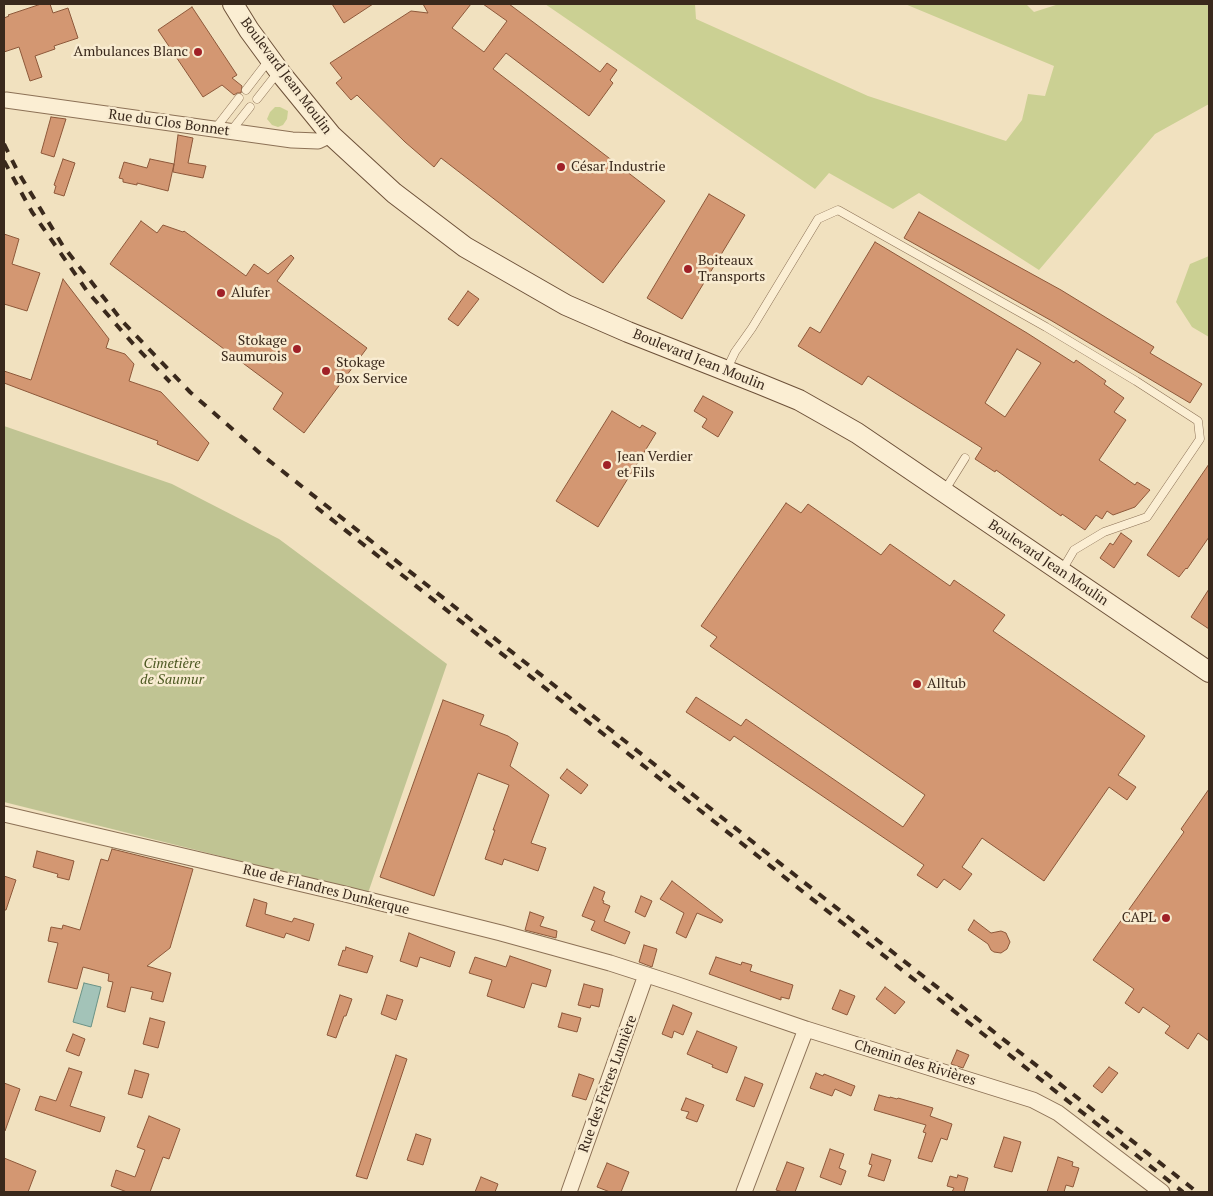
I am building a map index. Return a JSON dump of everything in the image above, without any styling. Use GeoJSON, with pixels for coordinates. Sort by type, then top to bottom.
{"type":"FeatureCollection","features":[{"type":"Feature","properties":{"kind":"street","name":"Boulevard Jean Moulin"},"geometry":{"type":"LineString","coordinates":[[233,4],[249,30],[275,65],[331,135],[394,192],[465,247],[566,306],[798,400],[830,417],[1209,672]]}},
{"type":"Feature","properties":{"kind":"street","name":"Rue du Clos Bonnet"},"geometry":{"type":"LineString","coordinates":[[6,100],[292,140],[318,141],[331,135]]}},
{"type":"Feature","properties":{"kind":"street","name":"Rue de Flandres Dunkerque"},"geometry":{"type":"LineString","coordinates":[[4,814],[345,894],[492,931],[646,975]]}},
{"type":"Feature","properties":{"kind":"street","name":"Chemin des Rivières"},"geometry":{"type":"LineString","coordinates":[[646,975],[806,1029],[1033,1100],[1058,1113],[1162,1192]]}},
{"type":"Feature","properties":{"kind":"street","name":"Rue des Frères Lumière"},"geometry":{"type":"LineString","coordinates":[[569,1192],[646,975]]}},
{"type":"Feature","properties":{"kind":"street"},"geometry":{"type":"LineString","coordinates":[[744,1192],[806,1029]]}},
{"type":"Feature","properties":{"kind":"lane"},"geometry":{"type":"LineString","coordinates":[[246,90],[275,65]]}},
{"type":"Feature","properties":{"kind":"lane"},"geometry":{"type":"LineString","coordinates":[[257,98],[275,65]]}},
{"type":"Feature","properties":{"kind":"lane"},"geometry":{"type":"LineString","coordinates":[[214,129],[239,98]]}},
{"type":"Feature","properties":{"kind":"lane"},"geometry":{"type":"LineString","coordinates":[[231,131],[250,107]]}},
{"type":"Feature","properties":{"kind":"lane"},"geometry":{"type":"LineString","coordinates":[[726,371],[735,352],[752,328],[818,218],[838,210],[1046,327],[1198,421],[1200,438],[1147,517],[1104,532],[1074,550],[1061,572]]}},
{"type":"Feature","properties":{"kind":"lane"},"geometry":{"type":"LineString","coordinates":[[944,492],[965,458]]}},
{"type":"Feature","properties":{"kind":"green space"},"geometry":{"type":"Polygon","coordinates":[[[545,4],[695,4],[696,19],[868,96],[1006,141],[1022,120],[1028,94],[1045,96],[1054,66],[905,4],[1026,4],[1034,12],[1059,4],[1209,4],[1209,104],[1155,134],[1039,270],[919,193],[893,209],[829,173],[815,189],[545,4]]]}},
{"type":"Feature","properties":{"kind":"green space"},"geometry":{"type":"Polygon","coordinates":[[[275,107],[288,111],[287,119],[283,125],[278,127],[272,125],[267,119],[275,107]]]}},
{"type":"Feature","properties":{"kind":"green space"},"geometry":{"type":"Polygon","coordinates":[[[1209,256],[1209,337],[1192,327],[1176,302],[1190,264],[1209,256]]]}},
{"type":"Feature","properties":{"kind":"green space","name":"Cimetière de Saumur"},"geometry":{"type":"Polygon","coordinates":[[[4,426],[172,484],[279,539],[447,664],[368,893],[4,802],[4,426]]]}},
{"type":"Feature","properties":{"kind":"water"},"geometry":{"type":"Polygon","coordinates":[[[84,983],[101,987],[91,1027],[73,1022],[84,983]]]}},
{"type":"Feature","properties":{"kind":"building"},"geometry":{"type":"Polygon","coordinates":[[[41,4],[50,4],[53,13],[68,8],[78,38],[54,46],[55,49],[35,56],[42,77],[30,81],[19,47],[4,52],[4,18],[41,4]]]}},
{"type":"Feature","properties":{"kind":"building"},"geometry":{"type":"Polygon","coordinates":[[[332,4],[373,4],[344,23],[332,4]]]}},
{"type":"Feature","properties":{"kind":"building"},"geometry":{"type":"Polygon","coordinates":[[[423,4],[471,4],[452,28],[484,52],[507,21],[483,4],[509,4],[600,72],[607,63],[617,70],[610,80],[613,83],[589,116],[506,53],[493,69],[665,201],[603,283],[441,158],[434,167],[405,142],[357,95],[351,100],[336,83],[342,78],[330,63],[411,11],[428,13],[423,4]]]}},
{"type":"Feature","properties":{"kind":"building","name":"Ambulances Blanc"},"geometry":{"type":"Polygon","coordinates":[[[192,7],[237,75],[232,78],[242,86],[241,93],[234,95],[222,85],[203,97],[158,30],[192,7]]]}},
{"type":"Feature","properties":{"kind":"building"},"geometry":{"type":"Polygon","coordinates":[[[51,117],[66,119],[54,157],[41,153],[51,117]]]}},
{"type":"Feature","properties":{"kind":"building"},"geometry":{"type":"Polygon","coordinates":[[[178,135],[193,138],[188,163],[206,166],[203,178],[173,172],[178,135]]]}},
{"type":"Feature","properties":{"kind":"building"},"geometry":{"type":"Polygon","coordinates":[[[63,159],[75,163],[64,196],[54,193],[56,186],[54,185],[63,159]]]}},
{"type":"Feature","properties":{"kind":"building"},"geometry":{"type":"Polygon","coordinates":[[[150,159],[174,164],[168,191],[137,183],[137,185],[123,182],[123,179],[119,178],[124,162],[147,168],[150,159]]]}},
{"type":"Feature","properties":{"kind":"building","name":"Boiteaux Transports"},"geometry":{"type":"Polygon","coordinates":[[[709,194],[745,215],[682,319],[647,298],[709,194]]]}},
{"type":"Feature","properties":{"kind":"building"},"geometry":{"type":"Polygon","coordinates":[[[919,212],[1061,290],[1154,347],[1150,353],[1202,384],[1190,403],[1052,321],[904,238],[919,212]]]}},
{"type":"Feature","properties":{"kind":"building","name":"Alufer"},"geometry":{"type":"Polygon","coordinates":[[[141,221],[157,233],[163,225],[184,231],[246,276],[254,264],[268,274],[291,255],[294,258],[277,281],[367,348],[304,433],[273,409],[283,393],[110,264],[141,221]]]}},
{"type":"Feature","properties":{"kind":"building"},"geometry":{"type":"Polygon","coordinates":[[[4,234],[19,239],[12,264],[40,273],[27,311],[4,304],[4,234]]]}},
{"type":"Feature","properties":{"kind":"building"},"geometry":{"type":"Polygon","coordinates":[[[875,242],[1074,363],[1076,360],[1106,381],[1104,384],[1124,398],[1114,412],[1126,420],[1099,460],[1135,485],[1137,482],[1150,490],[1135,507],[1113,515],[1107,511],[1102,519],[1096,515],[1085,530],[1062,514],[1061,516],[996,470],[995,472],[975,459],[982,448],[868,376],[862,385],[798,346],[810,327],[820,333],[875,242]],[[1017,349],[985,403],[1005,417],[1041,363],[1017,349]]]}},
{"type":"Feature","properties":{"kind":"building"},"geometry":{"type":"Polygon","coordinates":[[[63,279],[109,339],[106,348],[125,354],[134,364],[129,381],[161,392],[209,443],[198,461],[157,444],[158,441],[4,383],[4,371],[31,380],[63,279]]]}},
{"type":"Feature","properties":{"kind":"building"},"geometry":{"type":"Polygon","coordinates":[[[468,291],[479,299],[458,326],[448,319],[468,291]]]}},
{"type":"Feature","properties":{"kind":"building"},"geometry":{"type":"Polygon","coordinates":[[[703,396],[733,412],[718,437],[702,427],[707,419],[694,411],[703,396]]]}},
{"type":"Feature","properties":{"kind":"building","name":"Jean Verdier et Fils"},"geometry":{"type":"Polygon","coordinates":[[[612,411],[640,428],[642,425],[656,433],[598,527],[556,501],[612,411]]]}},
{"type":"Feature","properties":{"kind":"building"},"geometry":{"type":"Polygon","coordinates":[[[1209,464],[1209,537],[1187,569],[1179,577],[1147,555],[1209,464]]]}},
{"type":"Feature","properties":{"kind":"building","name":"Alltub"},"geometry":{"type":"Polygon","coordinates":[[[786,503],[801,513],[808,504],[881,555],[890,544],[950,586],[954,580],[1005,615],[993,631],[1145,736],[1118,775],[1136,787],[1127,800],[1109,787],[1044,881],[982,838],[962,867],[972,874],[960,890],[944,879],[937,888],[917,875],[924,865],[734,736],[730,741],[686,712],[696,697],[741,726],[746,719],[903,827],[925,795],[710,646],[717,637],[701,626],[786,503]]]}},
{"type":"Feature","properties":{"kind":"building"},"geometry":{"type":"Polygon","coordinates":[[[1121,533],[1132,541],[1114,568],[1100,558],[1110,543],[1113,545],[1121,533]]]}},
{"type":"Feature","properties":{"kind":"building"},"geometry":{"type":"Polygon","coordinates":[[[1209,589],[1209,629],[1191,617],[1209,589]]]}},
{"type":"Feature","properties":{"kind":"building"},"geometry":{"type":"Polygon","coordinates":[[[443,700],[484,715],[480,725],[508,736],[518,743],[510,766],[549,795],[531,843],[546,848],[538,871],[504,859],[502,865],[485,859],[509,785],[478,773],[434,896],[380,877],[443,700]]]}},
{"type":"Feature","properties":{"kind":"building"},"geometry":{"type":"Polygon","coordinates":[[[567,769],[588,785],[581,794],[560,778],[567,769]]]}},
{"type":"Feature","properties":{"kind":"building","name":"CAPL"},"geometry":{"type":"Polygon","coordinates":[[[1209,789],[1209,1041],[1198,1033],[1188,1049],[1165,1033],[1170,1026],[1143,1007],[1139,1013],[1125,1003],[1134,989],[1093,960],[1184,832],[1181,829],[1209,789]]]}},
{"type":"Feature","properties":{"kind":"building"},"geometry":{"type":"Polygon","coordinates":[[[112,849],[193,869],[170,948],[147,966],[171,973],[163,1002],[151,999],[153,992],[131,987],[125,1012],[107,1007],[113,982],[108,981],[109,974],[83,967],[77,989],[48,982],[58,943],[48,941],[51,927],[62,929],[63,925],[80,930],[101,859],[108,861],[112,849]]]}},
{"type":"Feature","properties":{"kind":"building"},"geometry":{"type":"Polygon","coordinates":[[[37,851],[74,861],[69,880],[57,877],[58,874],[33,867],[37,851]]]}},
{"type":"Feature","properties":{"kind":"building"},"geometry":{"type":"Polygon","coordinates":[[[4,876],[16,880],[6,910],[4,910],[4,876]]]}},
{"type":"Feature","properties":{"kind":"building"},"geometry":{"type":"Polygon","coordinates":[[[672,881],[723,920],[721,923],[697,913],[686,938],[676,933],[684,913],[660,899],[672,881]]]}},
{"type":"Feature","properties":{"kind":"building"},"geometry":{"type":"Polygon","coordinates":[[[594,887],[605,892],[602,900],[604,901],[603,903],[610,906],[604,921],[630,932],[625,944],[591,930],[595,921],[582,916],[594,887]]]}},
{"type":"Feature","properties":{"kind":"building"},"geometry":{"type":"Polygon","coordinates":[[[641,896],[652,901],[645,917],[635,912],[641,896]]]}},
{"type":"Feature","properties":{"kind":"building"},"geometry":{"type":"Polygon","coordinates":[[[254,899],[267,903],[265,914],[292,922],[294,918],[314,924],[309,941],[286,933],[284,938],[246,926],[254,899]]]}},
{"type":"Feature","properties":{"kind":"building"},"geometry":{"type":"Polygon","coordinates":[[[530,912],[544,917],[540,926],[557,931],[556,938],[525,930],[530,912]]]}},
{"type":"Feature","properties":{"kind":"building"},"geometry":{"type":"Polygon","coordinates":[[[974,920],[991,933],[1001,931],[1006,933],[1010,942],[1007,949],[1001,953],[994,952],[988,944],[968,930],[974,920]]]}},
{"type":"Feature","properties":{"kind":"building"},"geometry":{"type":"Polygon","coordinates":[[[409,933],[455,952],[450,967],[420,957],[417,967],[400,961],[409,933]]]}},
{"type":"Feature","properties":{"kind":"building"},"geometry":{"type":"Polygon","coordinates":[[[644,945],[657,949],[652,967],[639,962],[644,945]]]}},
{"type":"Feature","properties":{"kind":"building"},"geometry":{"type":"Polygon","coordinates":[[[346,947],[373,956],[367,973],[338,965],[343,950],[345,951],[346,947]]]}},
{"type":"Feature","properties":{"kind":"building"},"geometry":{"type":"Polygon","coordinates":[[[510,956],[551,970],[546,987],[532,983],[524,1008],[487,996],[492,980],[469,973],[475,957],[506,967],[510,956]]]}},
{"type":"Feature","properties":{"kind":"building"},"geometry":{"type":"Polygon","coordinates":[[[716,957],[741,965],[742,962],[752,965],[750,971],[793,985],[789,999],[781,997],[781,1000],[709,974],[716,957]]]}},
{"type":"Feature","properties":{"kind":"building"},"geometry":{"type":"Polygon","coordinates":[[[584,984],[603,989],[599,1007],[591,1005],[590,1008],[578,1005],[584,984]]]}},
{"type":"Feature","properties":{"kind":"building"},"geometry":{"type":"Polygon","coordinates":[[[885,987],[905,1002],[895,1014],[876,999],[885,987]]]}},
{"type":"Feature","properties":{"kind":"building"},"geometry":{"type":"Polygon","coordinates":[[[840,990],[855,996],[847,1015],[832,1009],[840,990]]]}},
{"type":"Feature","properties":{"kind":"building"},"geometry":{"type":"Polygon","coordinates":[[[340,995],[352,999],[336,1038],[327,1035],[340,995]]]}},
{"type":"Feature","properties":{"kind":"building"},"geometry":{"type":"Polygon","coordinates":[[[387,995],[403,1000],[396,1020],[381,1014],[387,995]]]}},
{"type":"Feature","properties":{"kind":"building"},"geometry":{"type":"Polygon","coordinates":[[[673,1005],[692,1013],[683,1035],[674,1031],[672,1038],[662,1034],[673,1005]]]}},
{"type":"Feature","properties":{"kind":"building"},"geometry":{"type":"Polygon","coordinates":[[[562,1013],[581,1018],[577,1032],[558,1027],[562,1013]]]}},
{"type":"Feature","properties":{"kind":"building"},"geometry":{"type":"Polygon","coordinates":[[[150,1018],[165,1022],[158,1048],[143,1044],[150,1018]]]}},
{"type":"Feature","properties":{"kind":"building"},"geometry":{"type":"Polygon","coordinates":[[[697,1031],[737,1047],[727,1073],[687,1054],[697,1031]]]}},
{"type":"Feature","properties":{"kind":"building"},"geometry":{"type":"Polygon","coordinates":[[[73,1034],[85,1039],[79,1056],[66,1051],[73,1034]]]}},
{"type":"Feature","properties":{"kind":"building"},"geometry":{"type":"Polygon","coordinates":[[[957,1050],[969,1055],[963,1068],[951,1064],[957,1050]]]}},
{"type":"Feature","properties":{"kind":"building"},"geometry":{"type":"Polygon","coordinates":[[[396,1055],[407,1059],[367,1179],[356,1176],[396,1055]]]}},
{"type":"Feature","properties":{"kind":"building"},"geometry":{"type":"Polygon","coordinates":[[[1109,1067],[1118,1073],[1102,1093],[1093,1086],[1109,1067]]]}},
{"type":"Feature","properties":{"kind":"building"},"geometry":{"type":"Polygon","coordinates":[[[69,1068],[82,1072],[70,1106],[105,1117],[100,1132],[35,1110],[40,1096],[56,1101],[69,1068]]]}},
{"type":"Feature","properties":{"kind":"building"},"geometry":{"type":"Polygon","coordinates":[[[135,1070],[149,1074],[142,1098],[128,1094],[135,1070]]]}},
{"type":"Feature","properties":{"kind":"building"},"geometry":{"type":"Polygon","coordinates":[[[816,1073],[823,1076],[824,1074],[855,1086],[851,1096],[835,1089],[832,1096],[810,1088],[816,1073]]]}},
{"type":"Feature","properties":{"kind":"building"},"geometry":{"type":"Polygon","coordinates":[[[579,1074],[594,1079],[586,1100],[572,1096],[579,1074]]]}},
{"type":"Feature","properties":{"kind":"building"},"geometry":{"type":"Polygon","coordinates":[[[745,1077],[763,1084],[754,1107],[736,1100],[745,1077]]]}},
{"type":"Feature","properties":{"kind":"building"},"geometry":{"type":"Polygon","coordinates":[[[4,1083],[20,1089],[5,1131],[4,1131],[4,1083]]]}},
{"type":"Feature","properties":{"kind":"building"},"geometry":{"type":"Polygon","coordinates":[[[879,1095],[898,1098],[933,1108],[930,1116],[952,1124],[947,1140],[941,1138],[932,1162],[918,1158],[926,1133],[923,1132],[926,1125],[874,1110],[879,1095]]]}},
{"type":"Feature","properties":{"kind":"building"},"geometry":{"type":"Polygon","coordinates":[[[686,1098],[704,1105],[697,1122],[686,1118],[689,1112],[681,1110],[686,1098]]]}},
{"type":"Feature","properties":{"kind":"building"},"geometry":{"type":"Polygon","coordinates":[[[149,1116],[180,1129],[169,1159],[163,1157],[150,1192],[127,1192],[111,1186],[116,1170],[135,1177],[145,1150],[137,1147],[149,1116]]]}},
{"type":"Feature","properties":{"kind":"building"},"geometry":{"type":"Polygon","coordinates":[[[416,1134],[431,1139],[423,1165],[407,1160],[416,1134]]]}},
{"type":"Feature","properties":{"kind":"building"},"geometry":{"type":"Polygon","coordinates":[[[1004,1137],[1021,1142],[1012,1172],[994,1167],[1004,1137]]]}},
{"type":"Feature","properties":{"kind":"building"},"geometry":{"type":"Polygon","coordinates":[[[830,1149],[844,1154],[839,1168],[846,1171],[841,1185],[820,1177],[830,1149]]]}},
{"type":"Feature","properties":{"kind":"building"},"geometry":{"type":"Polygon","coordinates":[[[872,1154],[891,1160],[884,1181],[868,1176],[872,1165],[869,1164],[872,1154]]]}},
{"type":"Feature","properties":{"kind":"building"},"geometry":{"type":"Polygon","coordinates":[[[1058,1157],[1073,1162],[1072,1166],[1079,1168],[1073,1187],[1066,1185],[1064,1192],[1047,1192],[1058,1157]]]}},
{"type":"Feature","properties":{"kind":"building"},"geometry":{"type":"Polygon","coordinates":[[[4,1158],[36,1171],[28,1192],[4,1192],[4,1158]]]}},
{"type":"Feature","properties":{"kind":"building"},"geometry":{"type":"Polygon","coordinates":[[[787,1162],[804,1168],[795,1192],[776,1190],[787,1162]]]}},
{"type":"Feature","properties":{"kind":"building"},"geometry":{"type":"Polygon","coordinates":[[[607,1163],[629,1172],[621,1192],[610,1192],[597,1187],[607,1163]]]}},
{"type":"Feature","properties":{"kind":"building"},"geometry":{"type":"Polygon","coordinates":[[[958,1175],[968,1178],[964,1192],[952,1192],[954,1188],[947,1186],[950,1176],[957,1178],[958,1175]]]}},
{"type":"Feature","properties":{"kind":"building"},"geometry":{"type":"Polygon","coordinates":[[[481,1177],[498,1184],[495,1192],[475,1192],[481,1177]]]}},
{"type":"Feature","properties":{"kind":"railway"},"geometry":{"type":"LineString","coordinates":[[4,144],[18,172],[63,246],[123,322],[190,392],[262,455],[1197,1192]]}},
{"type":"Feature","properties":{"kind":"railway"},"geometry":{"type":"LineString","coordinates":[[4,161],[32,212],[87,291],[135,346],[170,382]]}},
{"type":"Feature","properties":{"kind":"railway"},"geometry":{"type":"LineString","coordinates":[[316,507],[1183,1192]]}},
{"type":"Feature","properties":{"kind":"place","name":"Ambulances Blanc"},"geometry":{"type":"Point","coordinates":[198,52]}},
{"type":"Feature","properties":{"kind":"place","name":"César Industrie"},"geometry":{"type":"Point","coordinates":[561,167]}},
{"type":"Feature","properties":{"kind":"place","name":"Boiteaux Transports"},"geometry":{"type":"Point","coordinates":[688,269]}},
{"type":"Feature","properties":{"kind":"place","name":"Alufer"},"geometry":{"type":"Point","coordinates":[221,293]}},
{"type":"Feature","properties":{"kind":"place","name":"Stokage Saumurois"},"geometry":{"type":"Point","coordinates":[297,349]}},
{"type":"Feature","properties":{"kind":"place","name":"Stokage Box Service"},"geometry":{"type":"Point","coordinates":[326,371]}},
{"type":"Feature","properties":{"kind":"place","name":"Jean Verdier et Fils"},"geometry":{"type":"Point","coordinates":[607,465]}},
{"type":"Feature","properties":{"kind":"place","name":"Alltub"},"geometry":{"type":"Point","coordinates":[917,684]}},
{"type":"Feature","properties":{"kind":"place","name":"CAPL"},"geometry":{"type":"Point","coordinates":[1166,918]}}]}
